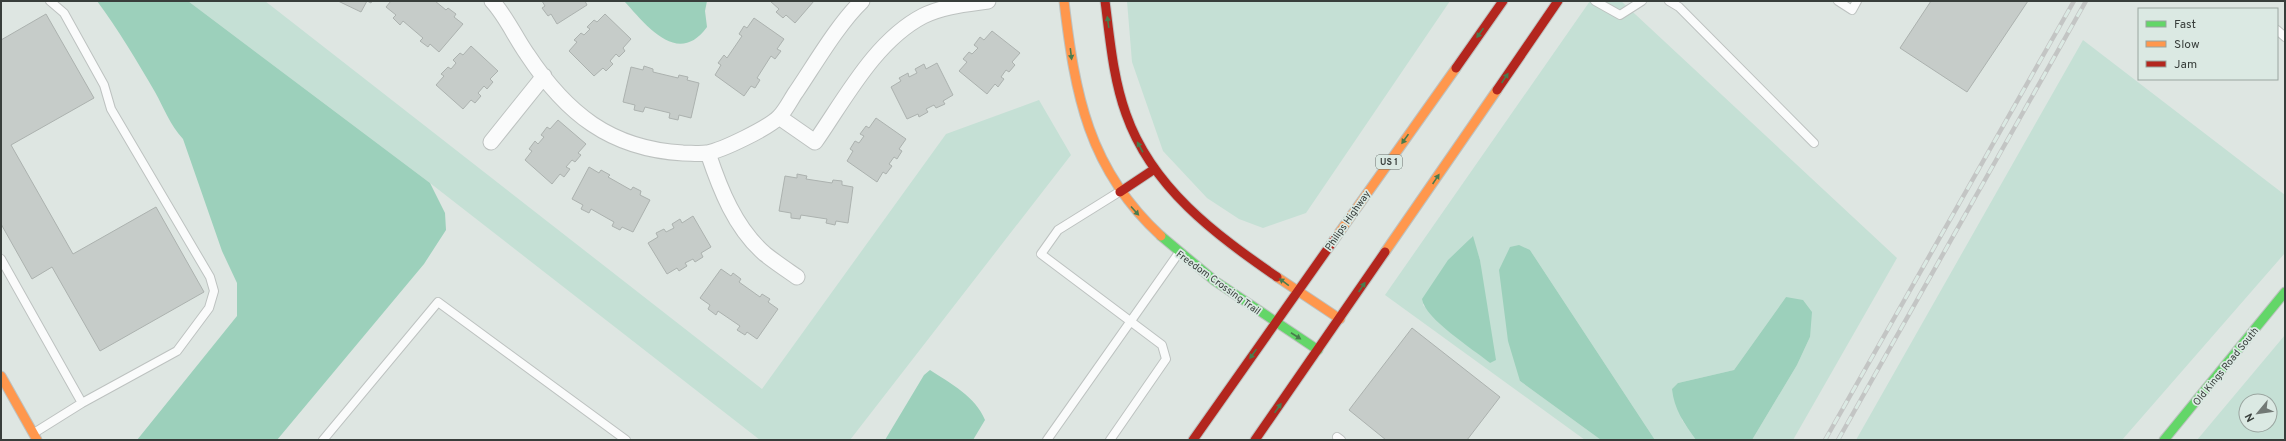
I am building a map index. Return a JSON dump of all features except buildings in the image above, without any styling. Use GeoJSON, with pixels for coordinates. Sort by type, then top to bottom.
{"type":"FeatureCollection","features":[{"type":"Feature","properties":{"kind":"street"},"geometry":{"type":"LineString","coordinates":[[492,1],[544,76],[579,114],[605,134],[632,145],[663,152],[708,153],[749,136],[779,117],[827,47],[862,1]]}},
{"type":"Feature","properties":{"kind":"street"},"geometry":{"type":"LineString","coordinates":[[779,117],[815,142],[870,63],[896,35],[923,16],[948,4],[988,1]]}},
{"type":"Feature","properties":{"kind":"street","name":"Freedom Crossing Trail"},"geometry":{"type":"LineString","coordinates":[[1064,1],[1073,69],[1080,105],[1094,145],[1120,192],[1149,226],[1178,254],[1275,322],[1318,350]]}},
{"type":"Feature","properties":{"kind":"street"},"geometry":{"type":"LineString","coordinates":[[1105,1],[1119,91],[1137,142],[1153,170],[1187,210],[1296,292],[1340,319]]}},
{"type":"Feature","properties":{"kind":"street","name":"Philips Highway"},"geometry":{"type":"LineString","coordinates":[[1193,440],[1296,292],[1503,1]]}},
{"type":"Feature","properties":{"kind":"street"},"geometry":{"type":"LineString","coordinates":[[1256,440],[1558,1]]}},
{"type":"Feature","properties":{"kind":"street"},"geometry":{"type":"LineString","coordinates":[[491,142],[544,76]]}},
{"type":"Feature","properties":{"kind":"street"},"geometry":{"type":"LineString","coordinates":[[708,153],[719,186],[741,226],[764,253],[797,277]]}},
{"type":"Feature","properties":{"kind":"street"},"geometry":{"type":"LineString","coordinates":[[1120,192],[1153,170]]}},
{"type":"Feature","properties":{"kind":"street","name":"Old Kings Road South"},"geometry":{"type":"LineString","coordinates":[[2164,440],[2285,292]]}},
{"type":"Feature","properties":{"kind":"street"},"geometry":{"type":"LineString","coordinates":[[2,382],[35,437]]}},
{"type":"Feature","properties":{"kind":"lane"},"geometry":{"type":"LineString","coordinates":[[35,437],[82,403],[177,350],[209,308],[214,291],[210,277],[111,109],[104,85],[75,32],[64,13],[50,1]]}},
{"type":"Feature","properties":{"kind":"lane"},"geometry":{"type":"LineString","coordinates":[[1595,1],[1620,16],[1642,1]]}},
{"type":"Feature","properties":{"kind":"lane"},"geometry":{"type":"LineString","coordinates":[[1669,1],[1679,7],[1814,143]]}},
{"type":"Feature","properties":{"kind":"lane"},"geometry":{"type":"LineString","coordinates":[[1838,1],[1852,10],[1857,1]]}},
{"type":"Feature","properties":{"kind":"lane"},"geometry":{"type":"LineString","coordinates":[[1110,440],[1166,359],[1162,345],[1041,254],[1058,230],[1120,192]]}},
{"type":"Feature","properties":{"kind":"lane"},"geometry":{"type":"LineString","coordinates":[[1047,440],[1130,320],[1178,254]]}},
{"type":"Feature","properties":{"kind":"lane"},"geometry":{"type":"LineString","coordinates":[[1,259],[82,403]]}},
{"type":"Feature","properties":{"kind":"lane"},"geometry":{"type":"LineString","coordinates":[[323,440],[438,302],[626,440]]}},
{"type":"Feature","properties":{"kind":"shaded area"},"geometry":{"type":"Polygon","coordinates":[[[97,1],[188,1],[430,183],[445,213],[446,230],[424,264],[277,440],[137,440],[237,316],[237,283],[222,251],[183,139],[178,134],[127,45],[97,1]]]}},
{"type":"Feature","properties":{"kind":"shaded area"},"geometry":{"type":"Polygon","coordinates":[[[188,1],[265,1],[762,389],[946,134],[1039,100],[1071,155],[850,440],[760,440],[430,183],[188,1]]]}},
{"type":"Feature","properties":{"kind":"shaded area"},"geometry":{"type":"Polygon","coordinates":[[[624,1],[707,1],[705,11],[707,27],[696,38],[685,43],[674,43],[653,31],[624,1]]]}},
{"type":"Feature","properties":{"kind":"shaded area"},"geometry":{"type":"Polygon","coordinates":[[[1127,1],[1450,1],[1306,213],[1263,228],[1239,219],[1207,198],[1163,151],[1132,62],[1127,1]]]}},
{"type":"Feature","properties":{"kind":"shaded area"},"geometry":{"type":"Polygon","coordinates":[[[1590,1],[1621,1],[1897,258],[1793,440],[1752,440],[1797,365],[1810,337],[1786,297],[1734,370],[1678,383],[1682,420],[1696,440],[1655,440],[1530,250],[1520,381],[1601,440],[1585,440],[1385,295],[1590,1]],[[1472,236],[1423,305],[1442,325],[1490,363],[1480,260],[1472,236]]]}},
{"type":"Feature","properties":{"kind":"shaded area"},"geometry":{"type":"Polygon","coordinates":[[[2083,40],[2285,195],[2285,253],[2122,440],[1856,440],[2083,40]]]}},
{"type":"Feature","properties":{"kind":"shaded area"},"geometry":{"type":"Polygon","coordinates":[[[1473,236],[1480,260],[1496,360],[1490,363],[1440,324],[1425,307],[1422,299],[1448,260],[1473,236]]]}},
{"type":"Feature","properties":{"kind":"shaded area"},"geometry":{"type":"Polygon","coordinates":[[[1519,245],[1530,250],[1655,440],[1601,440],[1520,381],[1508,341],[1499,270],[1510,247],[1519,245]]]}},
{"type":"Feature","properties":{"kind":"shaded area"},"geometry":{"type":"Polygon","coordinates":[[[1786,297],[1803,300],[1812,312],[1810,337],[1797,365],[1752,440],[1696,440],[1677,409],[1672,389],[1678,383],[1734,370],[1786,297]]]}},
{"type":"Feature","properties":{"kind":"shaded area"},"geometry":{"type":"Polygon","coordinates":[[[2285,335],[2285,440],[2197,440],[2285,335]]]}},
{"type":"Feature","properties":{"kind":"shaded area"},"geometry":{"type":"Polygon","coordinates":[[[930,370],[962,391],[981,412],[985,420],[973,440],[885,440],[924,375],[930,370]]]}},
{"type":"Feature","properties":{"kind":"railway"},"geometry":{"type":"LineString","coordinates":[[1825,440],[2074,1]]}},
{"type":"Feature","properties":{"kind":"railway"},"geometry":{"type":"LineString","coordinates":[[1838,440],[2086,1]]}},
{"type":"Feature","properties":{"kind":"traffic: fast"},"geometry":{"type":"LineString","coordinates":[[1161,236],[1215,281],[1318,350]]}},
{"type":"Feature","properties":{"kind":"traffic: fast"},"geometry":{"type":"LineString","coordinates":[[2164,440],[2285,292]]}},
{"type":"Feature","properties":{"kind":"traffic: slow"},"geometry":{"type":"LineString","coordinates":[[1064,1],[1068,35],[1080,99],[1089,128],[1101,157],[1117,184],[1136,210],[1161,236]]}},
{"type":"Feature","properties":{"kind":"traffic: slow"},"geometry":{"type":"LineString","coordinates":[[1334,240],[1456,68]]}},
{"type":"Feature","properties":{"kind":"traffic: slow"},"geometry":{"type":"LineString","coordinates":[[1385,252],[1497,90]]}},
{"type":"Feature","properties":{"kind":"traffic: slow"},"geometry":{"type":"LineString","coordinates":[[1277,277],[1340,319]]}},
{"type":"Feature","properties":{"kind":"traffic: slow"},"geometry":{"type":"LineString","coordinates":[[1,376],[37,440]]}},
{"type":"Feature","properties":{"kind":"traffic: jam"},"geometry":{"type":"LineString","coordinates":[[1105,1],[1112,58],[1126,114],[1137,140],[1152,165],[1169,187],[1209,226],[1277,277]]}},
{"type":"Feature","properties":{"kind":"traffic: jam"},"geometry":{"type":"LineString","coordinates":[[1456,68],[1503,1]]}},
{"type":"Feature","properties":{"kind":"traffic: jam"},"geometry":{"type":"LineString","coordinates":[[1497,90],[1558,1]]}},
{"type":"Feature","properties":{"kind":"traffic: jam"},"geometry":{"type":"LineString","coordinates":[[1120,192],[1153,170]]}},
{"type":"Feature","properties":{"kind":"traffic: jam"},"geometry":{"type":"LineString","coordinates":[[1193,440],[1334,240]]}},
{"type":"Feature","properties":{"kind":"traffic: jam"},"geometry":{"type":"LineString","coordinates":[[1255,440],[1385,252]]}}]}
